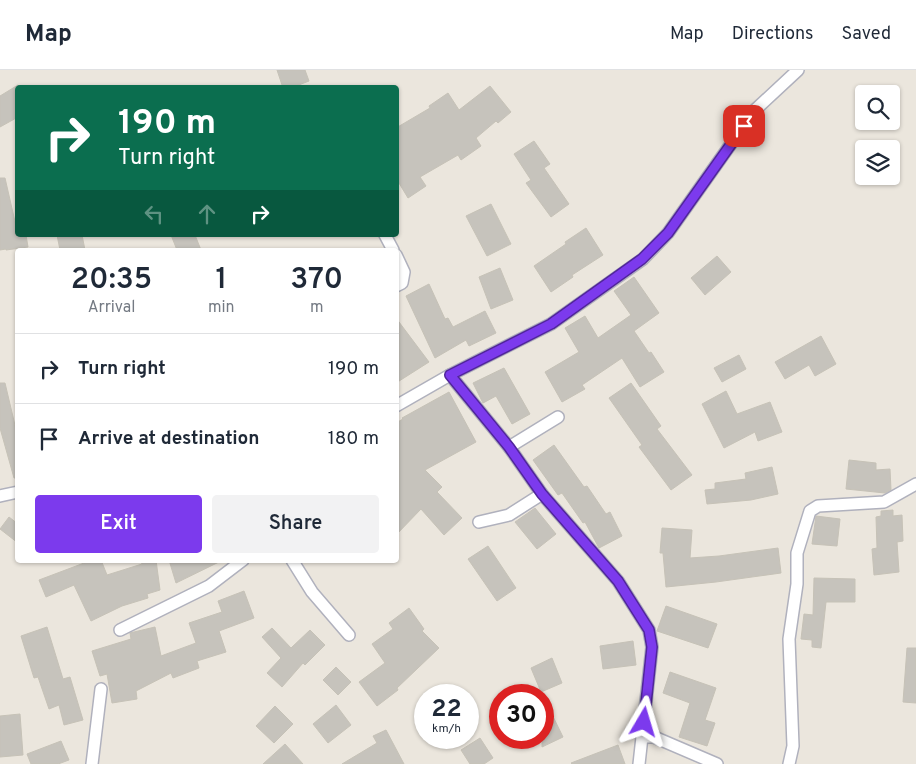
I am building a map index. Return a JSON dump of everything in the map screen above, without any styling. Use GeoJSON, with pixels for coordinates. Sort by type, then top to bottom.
{"type":"FeatureCollection","features":[{"type":"Feature","properties":{"kind":"street"},"geometry":{"type":"LineString","coordinates":[[399,404],[450,375],[551,324],[642,259],[668,233],[755,110],[798,70]]}},
{"type":"Feature","properties":{"kind":"street"},"geometry":{"type":"LineString","coordinates":[[399,261],[404,272],[402,282],[399,284]]}},
{"type":"Feature","properties":{"kind":"street"},"geometry":{"type":"LineString","coordinates":[[450,375],[509,447],[542,494],[618,581],[649,630],[652,647],[639,764]]}},
{"type":"Feature","properties":{"kind":"street"},"geometry":{"type":"LineString","coordinates":[[509,447],[558,417]]}},
{"type":"Feature","properties":{"kind":"street"},"geometry":{"type":"LineString","coordinates":[[789,764],[793,746],[789,639],[797,584],[797,553],[810,510],[818,506],[884,502],[916,484]]}},
{"type":"Feature","properties":{"kind":"street"},"geometry":{"type":"LineString","coordinates":[[0,496],[15,493]]}},
{"type":"Feature","properties":{"kind":"street"},"geometry":{"type":"LineString","coordinates":[[480,522],[509,515],[542,494]]}},
{"type":"Feature","properties":{"kind":"street"},"geometry":{"type":"LineString","coordinates":[[120,630],[209,586],[239,563]]}},
{"type":"Feature","properties":{"kind":"street"},"geometry":{"type":"LineString","coordinates":[[294,563],[312,592],[349,635]]}},
{"type":"Feature","properties":{"kind":"street"},"geometry":{"type":"LineString","coordinates":[[92,764],[101,690]]}},
{"type":"Feature","properties":{"kind":"street"},"geometry":{"type":"LineString","coordinates":[[642,737],[654,737],[717,764]]}},
{"type":"Feature","properties":{"kind":"building"},"geometry":{"type":"Polygon","coordinates":[[[277,70],[305,70],[309,81],[299,85],[282,85],[277,70]]]}},
{"type":"Feature","properties":{"kind":"building"},"geometry":{"type":"Polygon","coordinates":[[[490,86],[511,112],[498,123],[496,121],[476,138],[481,146],[461,160],[458,155],[420,177],[426,186],[408,198],[399,183],[399,126],[430,108],[429,106],[448,93],[459,110],[490,86]]]}},
{"type":"Feature","properties":{"kind":"building"},"geometry":{"type":"Polygon","coordinates":[[[15,87],[15,119],[0,127],[0,96],[15,87]]]}},
{"type":"Feature","properties":{"kind":"building"},"geometry":{"type":"Polygon","coordinates":[[[534,141],[550,164],[544,168],[569,204],[551,217],[526,183],[531,180],[514,154],[534,141]]]}},
{"type":"Feature","properties":{"kind":"building"},"geometry":{"type":"Polygon","coordinates":[[[0,178],[5,178],[15,222],[15,237],[26,237],[28,247],[0,250],[0,178]]]}},
{"type":"Feature","properties":{"kind":"building"},"geometry":{"type":"Polygon","coordinates":[[[491,204],[511,244],[487,256],[466,216],[491,204]]]}},
{"type":"Feature","properties":{"kind":"building"},"geometry":{"type":"Polygon","coordinates":[[[586,228],[603,255],[572,275],[573,277],[551,292],[534,266],[586,228]]]}},
{"type":"Feature","properties":{"kind":"building"},"geometry":{"type":"Polygon","coordinates":[[[57,237],[82,237],[85,248],[60,248],[57,237]]]}},
{"type":"Feature","properties":{"kind":"building"},"geometry":{"type":"Polygon","coordinates":[[[172,237],[196,237],[200,248],[176,248],[172,237]]]}},
{"type":"Feature","properties":{"kind":"building"},"geometry":{"type":"Polygon","coordinates":[[[717,256],[731,272],[705,295],[691,278],[717,256]]]}},
{"type":"Feature","properties":{"kind":"building"},"geometry":{"type":"Polygon","coordinates":[[[500,268],[513,300],[491,309],[479,277],[500,268]]]}},
{"type":"Feature","properties":{"kind":"building"},"geometry":{"type":"Polygon","coordinates":[[[634,277],[659,313],[634,331],[664,372],[640,387],[622,358],[582,385],[585,389],[562,402],[545,372],[579,352],[565,328],[585,316],[598,338],[631,315],[614,291],[634,277]]]}},
{"type":"Feature","properties":{"kind":"building"},"geometry":{"type":"Polygon","coordinates":[[[429,284],[445,319],[448,318],[453,327],[485,311],[496,333],[469,346],[466,340],[435,358],[406,296],[429,284]]]}},
{"type":"Feature","properties":{"kind":"building"},"geometry":{"type":"Polygon","coordinates":[[[399,322],[429,362],[399,381],[399,322]]]}},
{"type":"Feature","properties":{"kind":"building"},"geometry":{"type":"Polygon","coordinates":[[[821,336],[836,364],[815,376],[809,365],[785,379],[775,362],[821,336]]]}},
{"type":"Feature","properties":{"kind":"building"},"geometry":{"type":"Polygon","coordinates":[[[739,355],[746,369],[722,382],[714,368],[739,355]]]}},
{"type":"Feature","properties":{"kind":"building"},"geometry":{"type":"Polygon","coordinates":[[[504,368],[530,414],[512,424],[496,396],[483,403],[473,383],[504,368]]]}},
{"type":"Feature","properties":{"kind":"building"},"geometry":{"type":"Polygon","coordinates":[[[0,383],[5,383],[15,425],[15,478],[14,478],[0,428],[0,383]]]}},
{"type":"Feature","properties":{"kind":"building"},"geometry":{"type":"Polygon","coordinates":[[[631,383],[661,426],[657,429],[692,475],[671,490],[639,447],[642,445],[609,398],[631,383]]]}},
{"type":"Feature","properties":{"kind":"building"},"geometry":{"type":"Polygon","coordinates":[[[726,391],[737,414],[770,402],[782,432],[758,441],[755,432],[724,448],[702,404],[726,391]]]}},
{"type":"Feature","properties":{"kind":"building"},"geometry":{"type":"Polygon","coordinates":[[[449,392],[476,442],[425,470],[442,487],[437,492],[462,518],[444,535],[421,509],[399,532],[399,421],[449,392]]]}},
{"type":"Feature","properties":{"kind":"building"},"geometry":{"type":"Polygon","coordinates":[[[554,445],[584,487],[587,486],[606,514],[610,512],[622,536],[599,548],[585,522],[583,523],[562,493],[558,495],[533,460],[554,445]]]}},
{"type":"Feature","properties":{"kind":"building"},"geometry":{"type":"Polygon","coordinates":[[[849,460],[876,463],[876,470],[890,469],[891,490],[885,493],[846,489],[849,460]]]}},
{"type":"Feature","properties":{"kind":"building"},"geometry":{"type":"Polygon","coordinates":[[[772,467],[778,494],[751,500],[707,504],[705,490],[715,489],[715,483],[746,479],[745,473],[772,467]]]}},
{"type":"Feature","properties":{"kind":"building"},"geometry":{"type":"Polygon","coordinates":[[[535,508],[556,534],[537,549],[515,522],[535,508]]]}},
{"type":"Feature","properties":{"kind":"building"},"geometry":{"type":"Polygon","coordinates":[[[893,510],[893,516],[902,515],[903,541],[897,542],[899,572],[874,575],[872,549],[877,548],[876,517],[881,516],[881,511],[893,510]]]}},
{"type":"Feature","properties":{"kind":"building"},"geometry":{"type":"Polygon","coordinates":[[[816,516],[840,519],[837,546],[812,544],[816,516]]]}},
{"type":"Feature","properties":{"kind":"building"},"geometry":{"type":"Polygon","coordinates":[[[9,517],[15,522],[15,541],[0,529],[9,517]]]}},
{"type":"Feature","properties":{"kind":"building"},"geometry":{"type":"Polygon","coordinates":[[[662,528],[692,530],[690,558],[778,548],[781,573],[666,587],[663,553],[660,553],[662,528]]]}},
{"type":"Feature","properties":{"kind":"building"},"geometry":{"type":"Polygon","coordinates":[[[488,546],[516,588],[497,601],[468,559],[488,546]]]}},
{"type":"Feature","properties":{"kind":"building"},"geometry":{"type":"Polygon","coordinates":[[[84,563],[102,563],[107,575],[142,563],[156,563],[160,590],[147,594],[148,598],[122,606],[91,621],[74,585],[46,597],[39,580],[84,563]]]}},
{"type":"Feature","properties":{"kind":"building"},"geometry":{"type":"Polygon","coordinates":[[[170,563],[217,563],[176,583],[170,563]]]}},
{"type":"Feature","properties":{"kind":"building"},"geometry":{"type":"Polygon","coordinates":[[[814,578],[855,579],[855,602],[826,602],[821,648],[812,647],[812,640],[801,639],[804,614],[813,615],[814,578]]]}},
{"type":"Feature","properties":{"kind":"building"},"geometry":{"type":"Polygon","coordinates":[[[244,591],[254,618],[219,631],[226,652],[197,661],[199,668],[173,678],[171,673],[136,691],[137,699],[112,703],[107,674],[100,676],[92,651],[131,639],[130,633],[155,627],[161,656],[196,643],[189,623],[222,612],[218,601],[244,591]]]}},
{"type":"Feature","properties":{"kind":"building"},"geometry":{"type":"Polygon","coordinates":[[[666,606],[717,624],[708,648],[657,631],[666,606]]]}},
{"type":"Feature","properties":{"kind":"building"},"geometry":{"type":"Polygon","coordinates":[[[409,608],[424,629],[422,631],[439,648],[397,688],[398,690],[377,706],[359,682],[385,663],[372,644],[393,629],[389,623],[409,608]]]}},
{"type":"Feature","properties":{"kind":"building"},"geometry":{"type":"Polygon","coordinates":[[[47,627],[63,679],[70,677],[83,720],[64,725],[59,705],[49,709],[38,677],[34,678],[21,636],[47,627]]]}},
{"type":"Feature","properties":{"kind":"building"},"geometry":{"type":"Polygon","coordinates":[[[272,628],[291,648],[310,630],[325,645],[305,665],[303,663],[282,687],[267,673],[281,658],[262,637],[272,628]]]}},
{"type":"Feature","properties":{"kind":"building"},"geometry":{"type":"Polygon","coordinates":[[[633,641],[636,665],[603,669],[600,646],[633,641]]]}},
{"type":"Feature","properties":{"kind":"building"},"geometry":{"type":"Polygon","coordinates":[[[907,648],[916,648],[916,703],[903,702],[907,648]]]}},
{"type":"Feature","properties":{"kind":"building"},"geometry":{"type":"Polygon","coordinates":[[[552,658],[562,683],[554,686],[554,684],[538,684],[531,668],[552,658]]]}},
{"type":"Feature","properties":{"kind":"building"},"geometry":{"type":"Polygon","coordinates":[[[336,667],[351,682],[338,695],[323,680],[336,667]]]}},
{"type":"Feature","properties":{"kind":"building"},"geometry":{"type":"Polygon","coordinates":[[[670,672],[716,688],[705,720],[715,723],[707,746],[679,737],[690,703],[663,693],[670,672]]]}},
{"type":"Feature","properties":{"kind":"building"},"geometry":{"type":"Polygon","coordinates":[[[336,705],[351,725],[328,743],[313,724],[336,705]]]}},
{"type":"Feature","properties":{"kind":"building"},"geometry":{"type":"Polygon","coordinates":[[[275,706],[293,724],[274,743],[256,726],[275,706]]]}},
{"type":"Feature","properties":{"kind":"building"},"geometry":{"type":"Polygon","coordinates":[[[20,714],[23,755],[0,757],[0,716],[20,714]]]}},
{"type":"Feature","properties":{"kind":"building"},"geometry":{"type":"Polygon","coordinates":[[[554,719],[563,737],[554,741],[554,719]]]}},
{"type":"Feature","properties":{"kind":"building"},"geometry":{"type":"Polygon","coordinates":[[[386,730],[404,764],[342,764],[377,743],[373,736],[386,730]]]}},
{"type":"Feature","properties":{"kind":"building"},"geometry":{"type":"Polygon","coordinates":[[[479,739],[493,758],[484,764],[470,764],[461,750],[479,749],[479,739]]]}},
{"type":"Feature","properties":{"kind":"building"},"geometry":{"type":"Polygon","coordinates":[[[61,741],[69,760],[58,764],[31,764],[27,754],[61,741]]]}},
{"type":"Feature","properties":{"kind":"building"},"geometry":{"type":"Polygon","coordinates":[[[285,744],[303,764],[263,764],[285,744]]]}},
{"type":"Feature","properties":{"kind":"building"},"geometry":{"type":"Polygon","coordinates":[[[618,745],[625,764],[571,763],[618,745]]]}},
{"type":"Feature","properties":{"kind":"route"},"geometry":{"type":"LineString","coordinates":[[644,722],[652,647],[649,630],[618,581],[542,494],[509,447],[450,375],[551,324],[642,259],[668,233],[744,126]]}}]}
